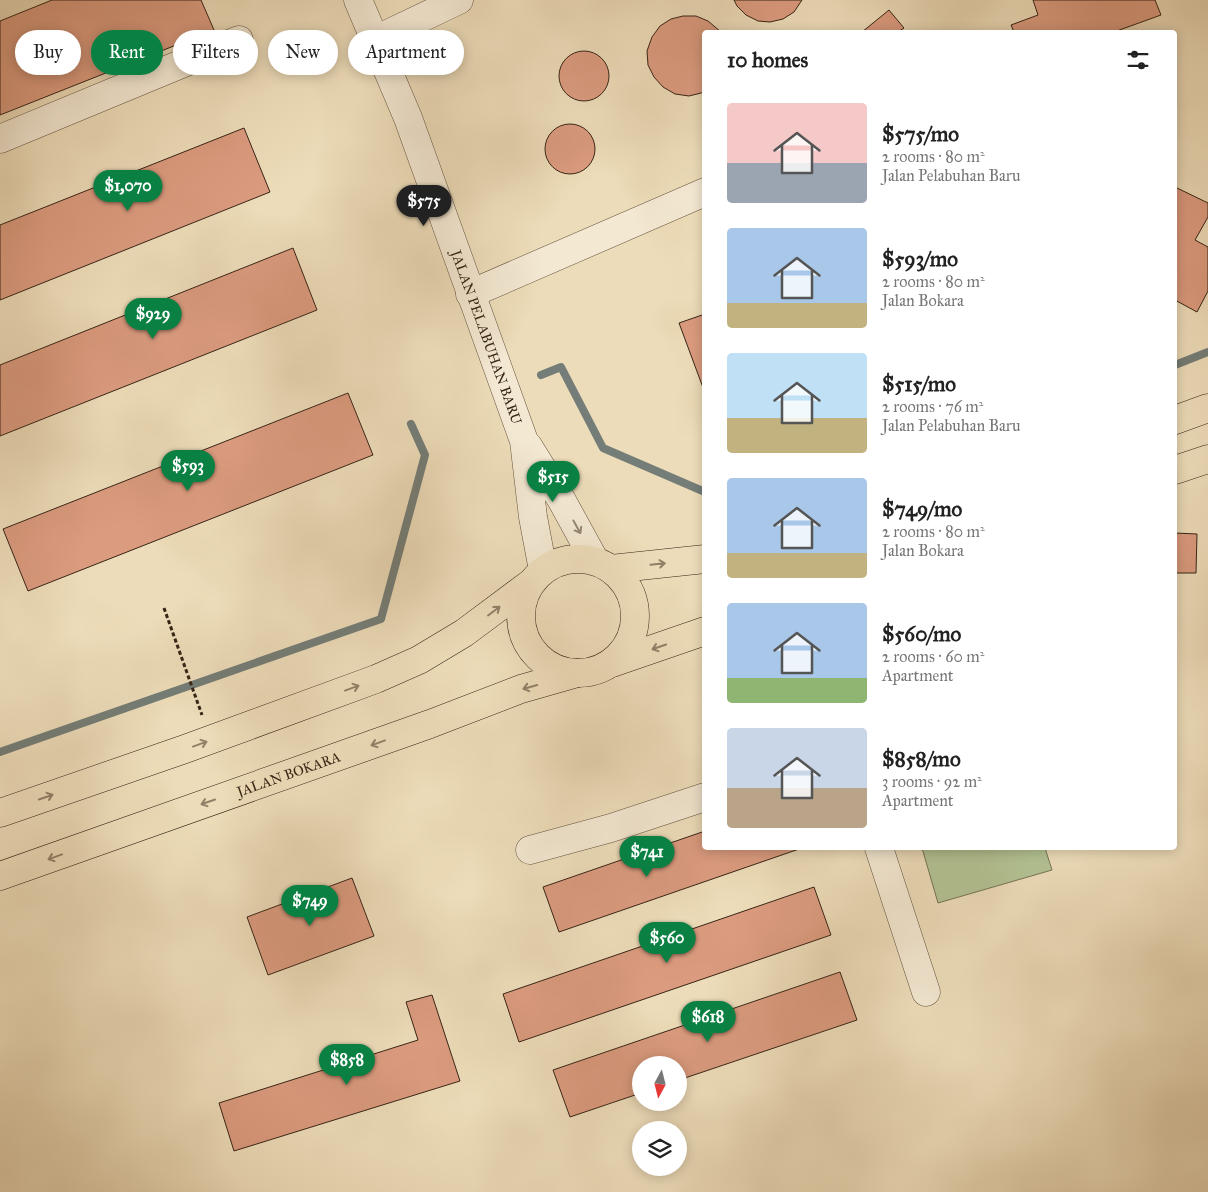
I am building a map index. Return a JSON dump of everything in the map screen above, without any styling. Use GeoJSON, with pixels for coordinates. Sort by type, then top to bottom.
{"type":"FeatureCollection","features":[{"type":"Feature","properties":{"kind":"main road"},"geometry":{"type":"LineString","coordinates":[[1177,419],[1208,408]]}},
{"type":"Feature","properties":{"kind":"main road"},"geometry":{"type":"LineString","coordinates":[[1177,469],[1208,459]]}},
{"type":"Feature","properties":{"kind":"main road"},"geometry":{"type":"LineString","coordinates":[[0,813],[185,749],[376,679],[419,660],[464,633],[559,562],[577,559],[603,565],[702,559]]}},
{"type":"Feature","properties":{"kind":"main road"},"geometry":{"type":"LineString","coordinates":[[603,565],[625,582],[633,598],[636,616],[633,634],[624,651],[611,663]]}},
{"type":"Feature","properties":{"kind":"main road"},"geometry":{"type":"LineString","coordinates":[[537,577],[523,599],[521,616],[523,634],[532,650],[544,662],[560,670],[577,673],[595,671],[611,663],[702,632]]}},
{"type":"Feature","properties":{"kind":"main road","name":"JALAN BOKARA"},"geometry":{"type":"LineString","coordinates":[[0,876],[521,690],[577,673]]}},
{"type":"Feature","properties":{"kind":"street","name":"JALAN PELABUHAN BARU"},"geometry":{"type":"LineString","coordinates":[[358,0],[371,30]]}},
{"type":"Feature","properties":{"kind":"street"},"geometry":{"type":"LineString","coordinates":[[396,30],[459,0]]}},
{"type":"Feature","properties":{"kind":"street"},"geometry":{"type":"LineString","coordinates":[[0,139],[173,67]]}},
{"type":"Feature","properties":{"kind":"street","name":"JALAN PELABUHAN BARU"},"geometry":{"type":"LineString","coordinates":[[390,75],[408,118],[524,441],[533,517],[537,577]]}},
{"type":"Feature","properties":{"kind":"street"},"geometry":{"type":"LineString","coordinates":[[470,294],[702,193]]}},
{"type":"Feature","properties":{"kind":"street"},"geometry":{"type":"LineString","coordinates":[[524,441],[603,565]]}},
{"type":"Feature","properties":{"kind":"street"},"geometry":{"type":"LineString","coordinates":[[530,850],[611,828],[702,798]]}},
{"type":"Feature","properties":{"kind":"street"},"geometry":{"type":"LineString","coordinates":[[880,850],[926,992]]}},
{"type":"Feature","properties":{"kind":"path"},"geometry":{"type":"LineString","coordinates":[[164,608],[201,714]]}},
{"type":"Feature","properties":{"kind":"green space"},"geometry":{"type":"Polygon","coordinates":[[[923,850],[1046,850],[1052,870],[938,903],[923,850]]]}},
{"type":"Feature","properties":{"kind":"building"},"geometry":{"type":"Polygon","coordinates":[[[52,0],[201,0],[214,30],[173,30],[173,46],[163,50],[163,30],[91,30],[91,75],[101,75],[0,115],[0,21],[52,0]]]}},
{"type":"Feature","properties":{"kind":"building"},"geometry":{"type":"Polygon","coordinates":[[[734,0],[802,0],[794,12],[783,19],[770,22],[758,21],[746,15],[734,0]]]}},
{"type":"Feature","properties":{"kind":"building"},"geometry":{"type":"Polygon","coordinates":[[[1033,0],[1155,0],[1161,15],[1120,30],[1013,30],[1011,25],[1038,15],[1033,0]]]}},
{"type":"Feature","properties":{"kind":"building"},"geometry":{"type":"Polygon","coordinates":[[[889,10],[904,28],[901,30],[864,30],[889,10]]]}},
{"type":"Feature","properties":{"kind":"building"},"geometry":{"type":"Polygon","coordinates":[[[683,16],[696,16],[708,21],[719,30],[702,30],[702,93],[689,96],[675,94],[663,87],[654,77],[648,65],[647,51],[652,37],[660,26],[671,19],[683,16]]]}},
{"type":"Feature","properties":{"kind":"building"},"geometry":{"type":"Polygon","coordinates":[[[584,51],[593,53],[604,62],[609,76],[607,85],[598,96],[584,101],[575,99],[564,90],[559,76],[561,67],[570,56],[584,51]]]}},
{"type":"Feature","properties":{"kind":"building"},"geometry":{"type":"Polygon","coordinates":[[[570,124],[580,126],[588,131],[593,139],[595,149],[593,159],[588,167],[580,172],[570,174],[560,172],[552,167],[547,159],[545,149],[547,139],[552,131],[560,126],[570,124]]]}},
{"type":"Feature","properties":{"kind":"building"},"geometry":{"type":"Polygon","coordinates":[[[244,128],[270,192],[0,300],[0,225],[244,128]]]}},
{"type":"Feature","properties":{"kind":"building"},"geometry":{"type":"Polygon","coordinates":[[[1177,188],[1208,203],[1208,217],[1195,240],[1208,247],[1208,291],[1197,312],[1177,301],[1177,188]]]}},
{"type":"Feature","properties":{"kind":"building"},"geometry":{"type":"Polygon","coordinates":[[[293,248],[317,310],[0,436],[0,365],[293,248]]]}},
{"type":"Feature","properties":{"kind":"building"},"geometry":{"type":"Polygon","coordinates":[[[702,315],[702,385],[679,323],[702,315]]]}},
{"type":"Feature","properties":{"kind":"building"},"geometry":{"type":"Polygon","coordinates":[[[348,393],[373,455],[28,591],[3,529],[348,393]]]}},
{"type":"Feature","properties":{"kind":"building"},"geometry":{"type":"Polygon","coordinates":[[[1177,533],[1197,534],[1196,573],[1177,573],[1177,533]]]}},
{"type":"Feature","properties":{"kind":"building"},"geometry":{"type":"Polygon","coordinates":[[[702,832],[702,850],[796,850],[559,932],[543,887],[702,832]]]}},
{"type":"Feature","properties":{"kind":"building"},"geometry":{"type":"Polygon","coordinates":[[[352,878],[374,936],[268,975],[247,917],[352,878]]]}},
{"type":"Feature","properties":{"kind":"building"},"geometry":{"type":"Polygon","coordinates":[[[814,887],[831,935],[519,1042],[503,994],[814,887]]]}},
{"type":"Feature","properties":{"kind":"building"},"geometry":{"type":"Polygon","coordinates":[[[840,972],[857,1020],[688,1077],[688,1056],[632,1056],[632,1096],[570,1117],[553,1070],[840,972]]]}},
{"type":"Feature","properties":{"kind":"building"},"geometry":{"type":"Polygon","coordinates":[[[432,995],[460,1081],[234,1151],[219,1103],[418,1040],[406,1002],[432,995]]]}},
{"type":"Feature","properties":{"kind":"waterway"},"geometry":{"type":"LineString","coordinates":[[1177,364],[1208,352]]}},
{"type":"Feature","properties":{"kind":"waterway"},"geometry":{"type":"LineString","coordinates":[[541,375],[561,367],[603,448],[702,491]]}},
{"type":"Feature","properties":{"kind":"waterway"},"geometry":{"type":"LineString","coordinates":[[0,752],[381,619],[425,455],[411,424]]}}]}
